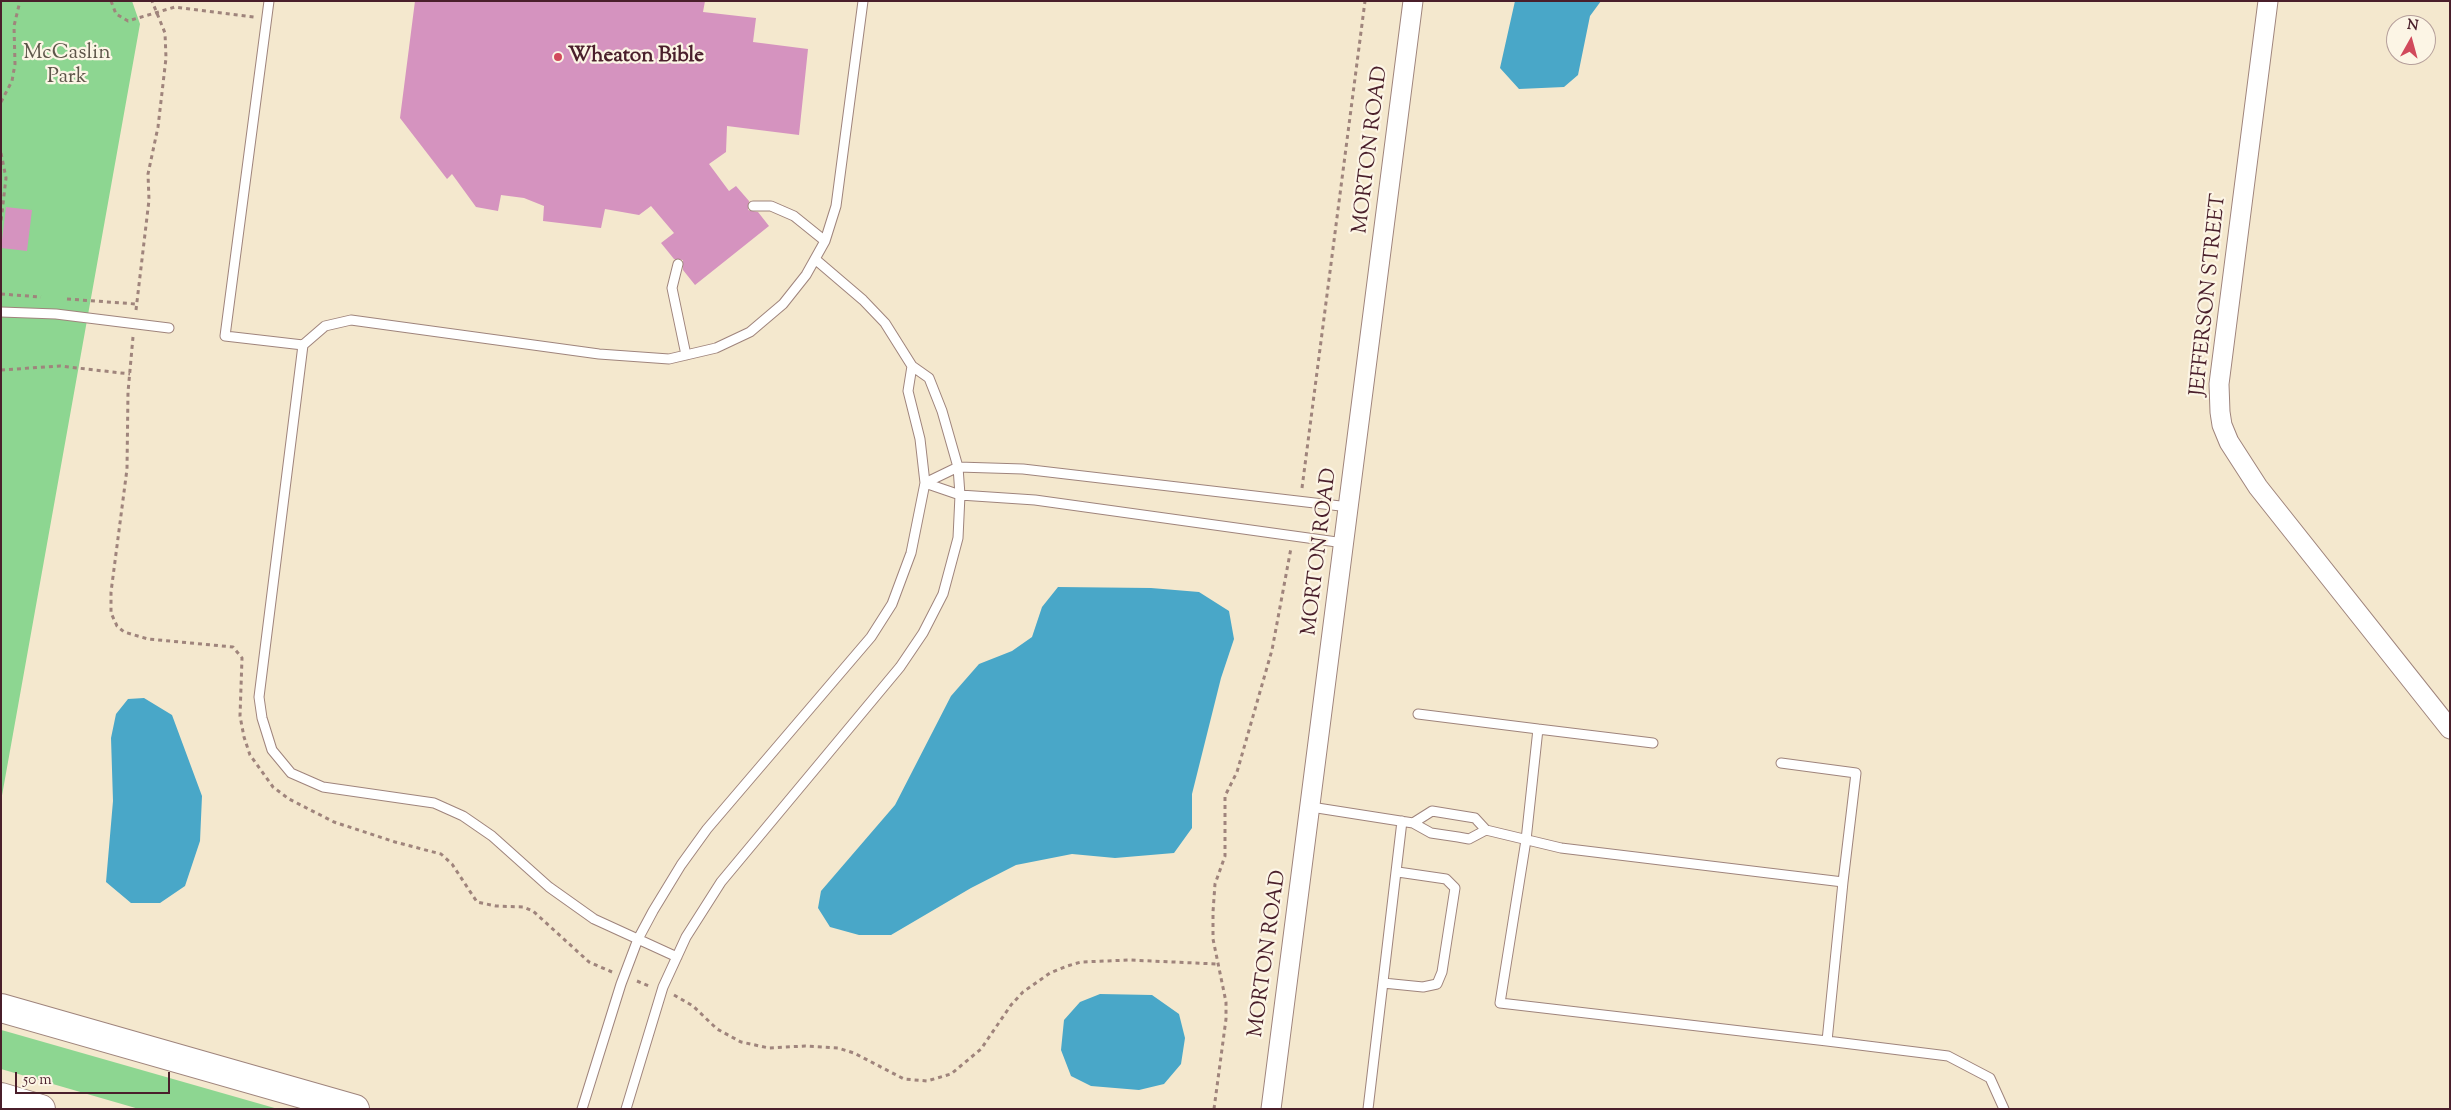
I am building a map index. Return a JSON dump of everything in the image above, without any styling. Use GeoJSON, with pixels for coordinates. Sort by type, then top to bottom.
{"type":"FeatureCollection","features":[{"type":"Feature","properties":{"kind":"main road"},"geometry":{"type":"LineString","coordinates":[[1,1008],[354,1109]]}},
{"type":"Feature","properties":{"kind":"main road"},"geometry":{"type":"LineString","coordinates":[[1,1097],[41,1109]]}},
{"type":"Feature","properties":{"kind":"street","name":"MORTON ROAD"},"geometry":{"type":"LineString","coordinates":[[1271,1109],[1413,1]]}},
{"type":"Feature","properties":{"kind":"street","name":"JEFFERSON STREET"},"geometry":{"type":"LineString","coordinates":[[2268,1],[2219,384],[2222,425],[2241,463],[2258,487],[2450,729]]}},
{"type":"Feature","properties":{"kind":"lane"},"geometry":{"type":"LineString","coordinates":[[269,1],[225,336],[303,345]]}},
{"type":"Feature","properties":{"kind":"lane"},"geometry":{"type":"LineString","coordinates":[[677,957],[594,919],[549,887],[492,836],[463,816],[434,803],[323,787],[291,773],[272,750],[262,718],[259,697],[303,345],[325,326],[351,320],[599,354],[669,359],[716,348],[750,332],[783,304],[815,259],[825,241],[836,206],[863,1]]}},
{"type":"Feature","properties":{"kind":"lane"},"geometry":{"type":"LineString","coordinates":[[753,206],[771,206],[794,216],[825,241]]}},
{"type":"Feature","properties":{"kind":"lane"},"geometry":{"type":"LineString","coordinates":[[626,1109],[662,991],[686,937],[720,882],[900,667],[923,633],[943,594],[958,538],[960,495],[958,467],[942,411],[929,378],[912,366],[879,317],[864,300],[815,259]]}},
{"type":"Feature","properties":{"kind":"lane"},"geometry":{"type":"LineString","coordinates":[[678,264],[672,288],[686,355]]}},
{"type":"Feature","properties":{"kind":"lane"},"geometry":{"type":"LineString","coordinates":[[1,312],[56,314],[169,328]]}},
{"type":"Feature","properties":{"kind":"lane"},"geometry":{"type":"LineString","coordinates":[[582,1109],[624,976],[638,939],[681,865],[707,829],[876,629],[892,604],[911,553],[925,483],[920,439],[908,391],[912,366]]}},
{"type":"Feature","properties":{"kind":"lane"},"geometry":{"type":"LineString","coordinates":[[925,483],[958,467],[1022,469],[1349,507]]}},
{"type":"Feature","properties":{"kind":"lane"},"geometry":{"type":"LineString","coordinates":[[925,483],[960,495],[1035,500],[1344,543]]}},
{"type":"Feature","properties":{"kind":"lane"},"geometry":{"type":"LineString","coordinates":[[1418,714],[1653,743]]}},
{"type":"Feature","properties":{"kind":"lane"},"geometry":{"type":"LineString","coordinates":[[1538,730],[1526,840],[1500,1003],[1948,1056],[1990,1078],[2004,1109]]}},
{"type":"Feature","properties":{"kind":"lane"},"geometry":{"type":"LineString","coordinates":[[1781,764],[1856,773],[1827,1041]]}},
{"type":"Feature","properties":{"kind":"lane"},"geometry":{"type":"LineString","coordinates":[[1311,807],[1414,823],[1431,833],[1469,839],[1486,830]]}},
{"type":"Feature","properties":{"kind":"lane"},"geometry":{"type":"LineString","coordinates":[[1414,823],[1432,811],[1475,818],[1486,830],[1561,848],[1843,882]]}},
{"type":"Feature","properties":{"kind":"lane"},"geometry":{"type":"LineString","coordinates":[[1368,1109],[1398,872],[1402,821]]}},
{"type":"Feature","properties":{"kind":"lane"},"geometry":{"type":"LineString","coordinates":[[1383,984],[1424,987],[1437,984],[1442,972],[1455,888],[1446,879],[1398,872]]}},
{"type":"Feature","properties":{"kind":"path"},"geometry":{"type":"LineString","coordinates":[[1,102],[12,81],[15,64],[14,26],[20,1]]}},
{"type":"Feature","properties":{"kind":"path"},"geometry":{"type":"LineString","coordinates":[[110,1],[116,14],[128,21],[178,7],[267,18]]}},
{"type":"Feature","properties":{"kind":"path"},"geometry":{"type":"LineString","coordinates":[[152,1],[165,33],[166,58],[158,127],[148,174],[150,200],[134,324],[130,374],[127,469],[111,592],[111,613],[117,626],[124,632],[148,640],[233,647],[242,658],[240,716],[244,737],[250,756],[273,787],[289,799],[334,822],[395,842],[441,854],[452,864],[477,902],[496,906],[523,907],[533,911],[589,962],[685,1000],[717,1029],[741,1042],[768,1048],[805,1046],[838,1048],[854,1052],[904,1078],[927,1081],[951,1074],[981,1049],[1022,992],[1050,973],[1067,966],[1081,962],[1120,960],[1217,964]]}},
{"type":"Feature","properties":{"kind":"path"},"geometry":{"type":"LineString","coordinates":[[1300,501],[1366,1]]}},
{"type":"Feature","properties":{"kind":"path"},"geometry":{"type":"LineString","coordinates":[[1,153],[6,178],[1,221]]}},
{"type":"Feature","properties":{"kind":"path"},"geometry":{"type":"LineString","coordinates":[[1,370],[42,366],[85,368],[130,374]]}},
{"type":"Feature","properties":{"kind":"path"},"geometry":{"type":"LineString","coordinates":[[1214,1109],[1226,1019],[1226,1002],[1217,964],[1213,912],[1216,884],[1225,856],[1223,809],[1225,796],[1237,772],[1272,650],[1293,536]]}},
{"type":"Feature","properties":{"kind":"green space","name":"McCaslin Park"},"geometry":{"type":"Polygon","coordinates":[[[1,1],[132,1],[140,24],[1,801],[1,1]]]}},
{"type":"Feature","properties":{"kind":"green space"},"geometry":{"type":"Polygon","coordinates":[[[1,1030],[278,1109],[139,1109],[1,1069],[1,1030]]]}},
{"type":"Feature","properties":{"kind":"water"},"geometry":{"type":"Polygon","coordinates":[[[1515,1],[1601,1],[1590,16],[1578,75],[1564,87],[1519,89],[1500,68],[1515,1]]]}},
{"type":"Feature","properties":{"kind":"water"},"geometry":{"type":"Polygon","coordinates":[[[1058,587],[1151,588],[1199,592],[1229,611],[1234,639],[1221,678],[1192,794],[1192,828],[1174,853],[1115,858],[1072,854],[1016,865],[971,888],[891,935],[859,935],[830,927],[818,908],[821,891],[895,805],[951,696],[979,664],[1012,651],[1032,637],[1042,607],[1058,587]]]}},
{"type":"Feature","properties":{"kind":"water"},"geometry":{"type":"Polygon","coordinates":[[[144,698],[172,715],[202,796],[200,841],[185,886],[160,903],[131,903],[106,882],[113,801],[111,738],[116,714],[128,699],[144,698]]]}},
{"type":"Feature","properties":{"kind":"water"},"geometry":{"type":"Polygon","coordinates":[[[1100,994],[1152,995],[1179,1014],[1185,1038],[1181,1064],[1164,1084],[1139,1090],[1091,1086],[1071,1076],[1061,1050],[1064,1020],[1080,1002],[1100,994]]]}},
{"type":"Feature","properties":{"kind":"building"},"geometry":{"type":"Polygon","coordinates":[[[415,1],[705,1],[703,12],[756,18],[753,42],[808,49],[799,135],[727,126],[726,152],[709,164],[729,191],[736,186],[749,201],[748,210],[758,212],[769,226],[695,285],[683,270],[683,260],[674,259],[661,243],[674,233],[651,206],[639,215],[605,209],[601,228],[543,221],[544,206],[524,198],[501,195],[498,211],[476,207],[452,174],[447,179],[400,118],[415,1]]]}},
{"type":"Feature","properties":{"kind":"building"},"geometry":{"type":"Polygon","coordinates":[[[6,207],[32,210],[27,251],[1,248],[6,207]]]}},
{"type":"Feature","properties":{"kind":"place","name":"Wheaton Bible"},"geometry":{"type":"Point","coordinates":[558,57]}}]}
